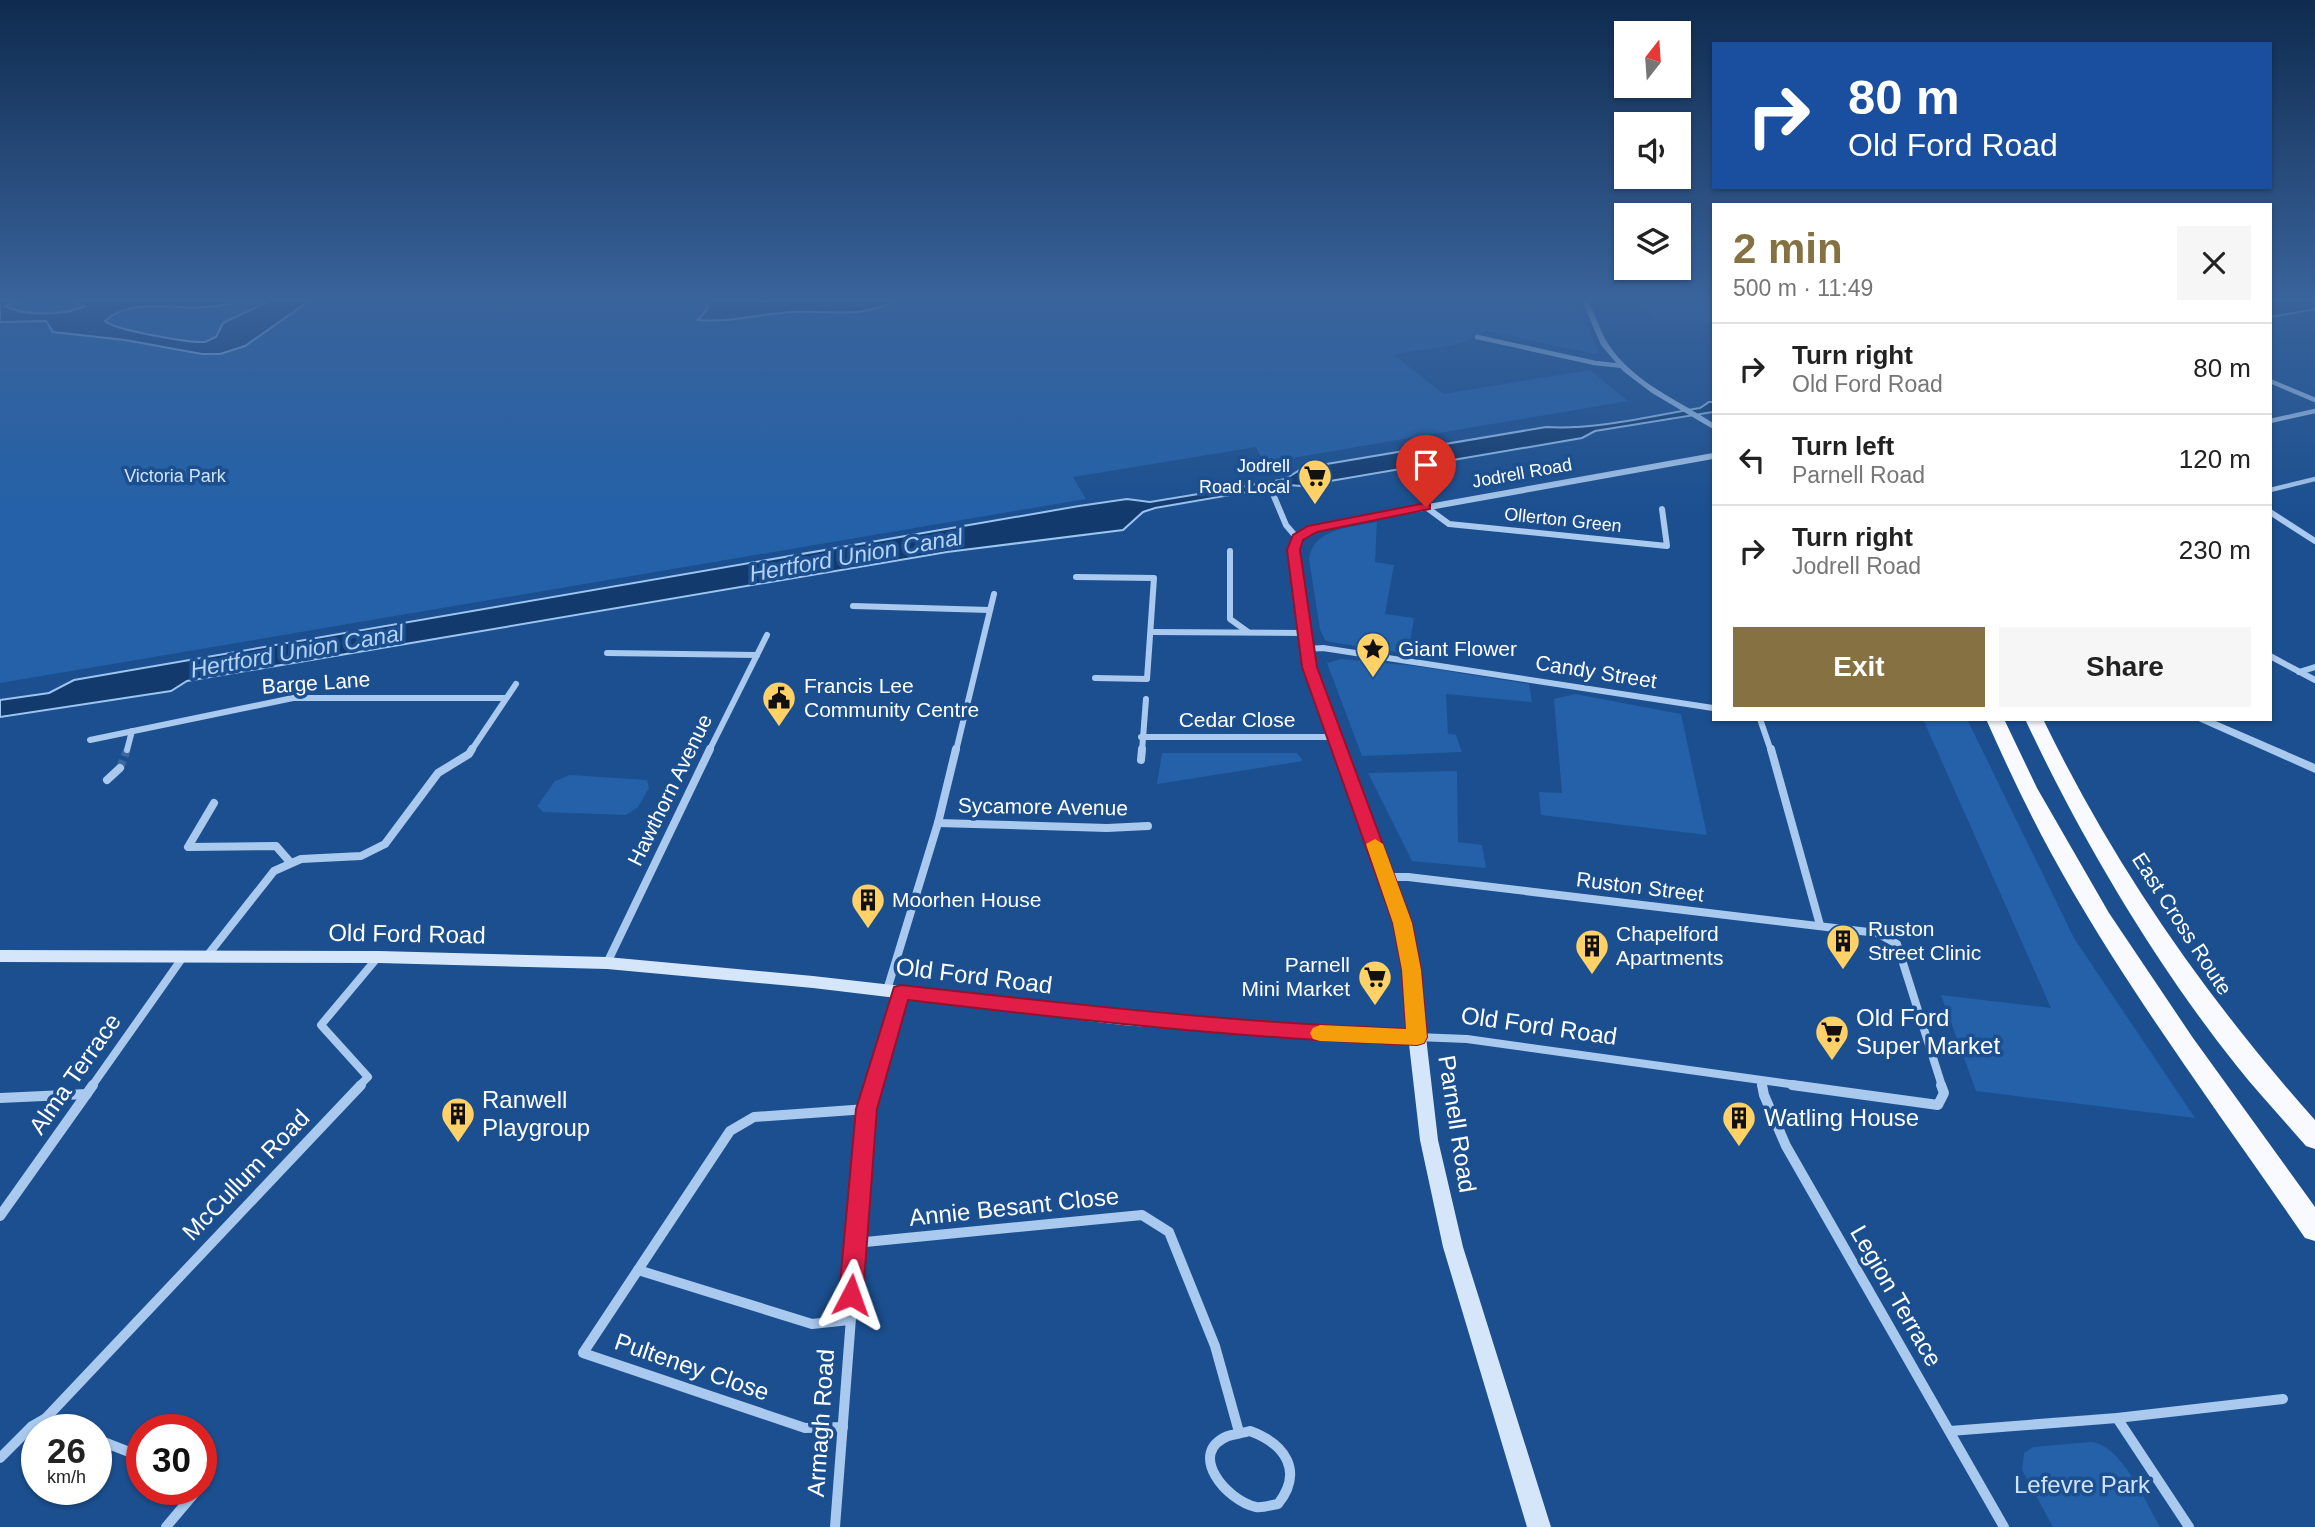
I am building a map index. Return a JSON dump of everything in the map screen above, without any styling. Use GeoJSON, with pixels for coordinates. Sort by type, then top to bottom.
{"type":"FeatureCollection","features":[{"type":"Feature","properties":{"kind":"highway"},"geometry":{"type":"LineString","coordinates":[[1995,721],[2028,793],[2094,908],[2176,1037],[2315,1229]]}},
{"type":"Feature","properties":{"kind":"highway","name":"East Cross Route"},"geometry":{"type":"LineString","coordinates":[[2035,721],[2062,778],[2134,899],[2184,975],[2244,1057],[2315,1138]]}},
{"type":"Feature","properties":{"kind":"highway"},"geometry":{"type":"LineString","coordinates":[[2248,1133],[2315,1214]]}},
{"type":"Feature","properties":{"kind":"main road","name":"Old Ford Road"},"geometry":{"type":"LineString","coordinates":[[0,956],[379,957],[607,963],[894,991],[1122,1018],[1337,1034],[1417,1037]]}},
{"type":"Feature","properties":{"kind":"main road","name":"Parnell Road"},"geometry":{"type":"LineString","coordinates":[[1417,1037],[1429,1140],[1453,1247],[1539,1527]]}},
{"type":"Feature","properties":{"kind":"street"},"geometry":{"type":"LineString","coordinates":[[1631,372],[1712,426]]}},
{"type":"Feature","properties":{"kind":"street"},"geometry":{"type":"LineString","coordinates":[[2272,382],[2315,400]]}},
{"type":"Feature","properties":{"kind":"street"},"geometry":{"type":"LineString","coordinates":[[2272,421],[2315,411]]}},
{"type":"Feature","properties":{"kind":"street","name":"Jodrell Road"},"geometry":{"type":"LineString","coordinates":[[1297,538],[1323,526],[1712,456]]}},
{"type":"Feature","properties":{"kind":"street"},"geometry":{"type":"LineString","coordinates":[[2272,490],[2315,479]]}},
{"type":"Feature","properties":{"kind":"street"},"geometry":{"type":"LineString","coordinates":[[1272,491],[1286,525],[1297,538]]}},
{"type":"Feature","properties":{"kind":"street","name":"Ollerton Green"},"geometry":{"type":"LineString","coordinates":[[1426,507],[1449,524],[1667,546],[1662,509]]}},
{"type":"Feature","properties":{"kind":"street"},"geometry":{"type":"LineString","coordinates":[[2272,513],[2315,541]]}},
{"type":"Feature","properties":{"kind":"street","name":"Parnell Road"},"geometry":{"type":"LineString","coordinates":[[1297,538],[1293,550],[1310,667],[1333,737],[1388,877],[1407,944],[1417,1037]]}},
{"type":"Feature","properties":{"kind":"street"},"geometry":{"type":"LineString","coordinates":[[1230,551],[1230,619],[1248,632]]}},
{"type":"Feature","properties":{"kind":"street"},"geometry":{"type":"LineString","coordinates":[[1076,577],[1154,578],[1147,679],[1095,678]]}},
{"type":"Feature","properties":{"kind":"street","name":"Sycamore Avenue"},"geometry":{"type":"LineString","coordinates":[[894,991],[994,594]]}},
{"type":"Feature","properties":{"kind":"street"},"geometry":{"type":"LineString","coordinates":[[853,606],[989,610]]}},
{"type":"Feature","properties":{"kind":"street"},"geometry":{"type":"LineString","coordinates":[[1152,632],[1305,633]]}},
{"type":"Feature","properties":{"kind":"street","name":"Hawthorn Avenue"},"geometry":{"type":"LineString","coordinates":[[607,963],[659,850],[767,635]]}},
{"type":"Feature","properties":{"kind":"street","name":"Candy Street"},"geometry":{"type":"LineString","coordinates":[[1307,649],[1322,648],[1712,708]]}},
{"type":"Feature","properties":{"kind":"street"},"geometry":{"type":"LineString","coordinates":[[607,653],[757,655]]}},
{"type":"Feature","properties":{"kind":"street"},"geometry":{"type":"LineString","coordinates":[[2272,657],[2315,680]]}},
{"type":"Feature","properties":{"kind":"street"},"geometry":{"type":"LineString","coordinates":[[2299,672],[2315,667]]}},
{"type":"Feature","properties":{"kind":"street"},"geometry":{"type":"LineString","coordinates":[[207,957],[274,871],[290,862],[313,857],[361,856],[385,844],[438,772],[469,754],[516,684]]}},
{"type":"Feature","properties":{"kind":"street","name":"Barge Lane"},"geometry":{"type":"LineString","coordinates":[[90,740],[293,698],[505,698]]}},
{"type":"Feature","properties":{"kind":"street"},"geometry":{"type":"LineString","coordinates":[[1141,761],[1146,699]]}},
{"type":"Feature","properties":{"kind":"street"},"geometry":{"type":"LineString","coordinates":[[1761,721],[1820,925]]}},
{"type":"Feature","properties":{"kind":"street"},"geometry":{"type":"LineString","coordinates":[[2205,721],[2315,769]]}},
{"type":"Feature","properties":{"kind":"street"},"geometry":{"type":"LineString","coordinates":[[127,750],[132,731]]}},
{"type":"Feature","properties":{"kind":"street","name":"Cedar Close"},"geometry":{"type":"LineString","coordinates":[[1142,737],[1333,737]]}},
{"type":"Feature","properties":{"kind":"street"},"geometry":{"type":"LineString","coordinates":[[107,780],[120,768]]}},
{"type":"Feature","properties":{"kind":"street"},"geometry":{"type":"LineString","coordinates":[[214,803],[188,847],[276,846],[290,862]]}},
{"type":"Feature","properties":{"kind":"street","name":"Sycamore Avenue"},"geometry":{"type":"LineString","coordinates":[[938,823],[1107,828],[1149,826]]}},
{"type":"Feature","properties":{"kind":"street","name":"Ruston Street"},"geometry":{"type":"LineString","coordinates":[[1388,877],[1408,877],[1820,925],[1886,936],[1897,944],[1944,1093],[1938,1105]]}},
{"type":"Feature","properties":{"kind":"street","name":"Alma Terrace"},"geometry":{"type":"LineString","coordinates":[[0,1216],[183,957]]}},
{"type":"Feature","properties":{"kind":"street","name":"McCullum Road"},"geometry":{"type":"LineString","coordinates":[[50,1414],[368,1077],[321,1025],[379,957]]}},
{"type":"Feature","properties":{"kind":"street","name":"Armagh Road"},"geometry":{"type":"LineString","coordinates":[[835,1527],[867,1109],[894,991]]}},
{"type":"Feature","properties":{"kind":"street","name":"Old Ford Road"},"geometry":{"type":"LineString","coordinates":[[1417,1037],[1467,1039],[1938,1105]]}},
{"type":"Feature","properties":{"kind":"street","name":"Legion Terrace"},"geometry":{"type":"LineString","coordinates":[[1762,1082],[1764,1095],[1786,1146],[2004,1527]]}},
{"type":"Feature","properties":{"kind":"street"},"geometry":{"type":"LineString","coordinates":[[0,1098],[87,1094]]}},
{"type":"Feature","properties":{"kind":"street","name":"Pulteney Close"},"geometry":{"type":"LineString","coordinates":[[843,1427],[805,1427],[583,1353],[730,1131],[754,1117],[867,1109]]}},
{"type":"Feature","properties":{"kind":"street","name":"Annie Besant Close"},"geometry":{"type":"LineString","coordinates":[[855,1243],[1142,1215],[1169,1232],[1215,1346],[1239,1432]]}},
{"type":"Feature","properties":{"kind":"street"},"geometry":{"type":"LineString","coordinates":[[638,1270],[812,1324],[849,1320]]}},
{"type":"Feature","properties":{"kind":"street"},"geometry":{"type":"LineString","coordinates":[[1950,1431],[2117,1418],[2283,1399]]}},
{"type":"Feature","properties":{"kind":"street"},"geometry":{"type":"LineString","coordinates":[[2117,1418],[2189,1527]]}},
{"type":"Feature","properties":{"kind":"street"},"geometry":{"type":"LineString","coordinates":[[1239,1432],[1263,1434],[1281,1448],[1288,1460],[1290,1476],[1284,1499],[1273,1509],[1254,1515],[1234,1511],[1219,1497],[1212,1485],[1210,1470],[1213,1455],[1219,1444],[1239,1432]]}},
{"type":"Feature","properties":{"kind":"street","name":"McCullum Road"},"geometry":{"type":"LineString","coordinates":[[0,1458],[21,1437]]}},
{"type":"Feature","properties":{"kind":"street"},"geometry":{"type":"LineString","coordinates":[[166,1527],[185,1505]]}},
{"type":"Feature","properties":{"kind":"green space","name":"Victoria Park"},"geometry":{"type":"Polygon","coordinates":[[[0,372],[1416,372],[1444,394],[1576,372],[1593,372],[1628,401],[1274,461],[1274,465],[1259,466],[1262,459],[1256,447],[1073,477],[1086,499],[0,683],[0,372]]]}},
{"type":"Feature","properties":{"kind":"green space"},"geometry":{"type":"Polygon","coordinates":[[[1377,522],[1375,562],[1394,565],[1385,614],[1414,618],[1408,654],[1330,642],[1325,640],[1320,629],[1309,559],[1312,549],[1318,541],[1335,531],[1377,522]]]}},
{"type":"Feature","properties":{"kind":"green space"},"geometry":{"type":"Polygon","coordinates":[[[1341,659],[1415,666],[1529,684],[1532,702],[1446,694],[1448,734],[1456,735],[1462,752],[1362,756],[1327,663],[1341,659]]]}},
{"type":"Feature","properties":{"kind":"green space"},"geometry":{"type":"Polygon","coordinates":[[[1575,694],[1681,714],[1707,835],[1541,815],[1539,792],[1562,793],[1554,699],[1575,694]]]}},
{"type":"Feature","properties":{"kind":"green space"},"geometry":{"type":"Polygon","coordinates":[[[1924,721],[1968,721],[2074,938],[2195,1118],[1976,1091],[1941,995],[2051,1008],[1924,721]]]}},
{"type":"Feature","properties":{"kind":"green space"},"geometry":{"type":"Polygon","coordinates":[[[1162,753],[1297,753],[1303,761],[1157,784],[1162,753]]]}},
{"type":"Feature","properties":{"kind":"green space"},"geometry":{"type":"Polygon","coordinates":[[[1457,771],[1458,842],[1482,845],[1486,868],[1412,861],[1368,773],[1457,771]]]}},
{"type":"Feature","properties":{"kind":"green space"},"geometry":{"type":"Polygon","coordinates":[[[570,775],[647,780],[649,788],[638,807],[626,815],[543,812],[537,806],[555,781],[570,775]]]}},
{"type":"Feature","properties":{"kind":"green space","name":"Lefevre Park"},"geometry":{"type":"Polygon","coordinates":[[[2091,1442],[2102,1445],[2122,1463],[2160,1527],[2053,1527],[2022,1470],[2024,1453],[2033,1447],[2091,1442]]]}},
{"type":"Feature","properties":{"kind":"water","name":"Hertford Union Canal"},"geometry":{"type":"Polygon","coordinates":[[[1712,402],[1712,412],[1595,431],[1582,438],[1155,508],[1143,512],[1123,530],[947,552],[187,681],[171,691],[0,717],[0,700],[49,693],[74,680],[1079,506],[1127,499],[1150,502],[1241,487],[1285,479],[1303,468],[1546,427],[1623,422],[1700,408],[1712,402]]]}},
{"type":"Feature","properties":{"kind":"tunnel"},"geometry":{"type":"LineString","coordinates":[[120,768],[127,750]]}},
{"type":"Feature","properties":{"kind":"slow traffic"},"geometry":{"type":"LineString","coordinates":[[1320,1033],[1417,1037],[1411,970],[1403,923],[1375,844]]}},
{"type":"Feature","properties":{"kind":"place","name":"Jodrell Road Local"},"geometry":{"type":"Point","coordinates":[1315,506]}},
{"type":"Feature","properties":{"kind":"place","name":"Giant Flower"},"geometry":{"type":"Point","coordinates":[1373,679]}},
{"type":"Feature","properties":{"kind":"place","name":"Francis Lee Community Centre"},"geometry":{"type":"Point","coordinates":[779,728]}},
{"type":"Feature","properties":{"kind":"place","name":"Moorhen House"},"geometry":{"type":"Point","coordinates":[868,930]}},
{"type":"Feature","properties":{"kind":"place","name":"Ruston Street Clinic"},"geometry":{"type":"Point","coordinates":[1843,971]}},
{"type":"Feature","properties":{"kind":"place","name":"Chapelford Apartments"},"geometry":{"type":"Point","coordinates":[1592,976]}},
{"type":"Feature","properties":{"kind":"place","name":"Parnell Mini Market"},"geometry":{"type":"Point","coordinates":[1375,1007]}},
{"type":"Feature","properties":{"kind":"place","name":"Old Ford Super Market"},"geometry":{"type":"Point","coordinates":[1832,1062]}},
{"type":"Feature","properties":{"kind":"place","name":"Ranwell Playgroup"},"geometry":{"type":"Point","coordinates":[458,1144]}},
{"type":"Feature","properties":{"kind":"place","name":"Watling House"},"geometry":{"type":"Point","coordinates":[1739,1148]}},
{"type":"Feature","properties":{"kind":"route"},"geometry":{"type":"LineString","coordinates":[[851,1295],[867,1109],[901,992],[1122,1018],[1337,1034],[1417,1037],[1411,970],[1403,923],[1310,667],[1293,550],[1297,538],[1313,529],[1426,507]]}}]}
